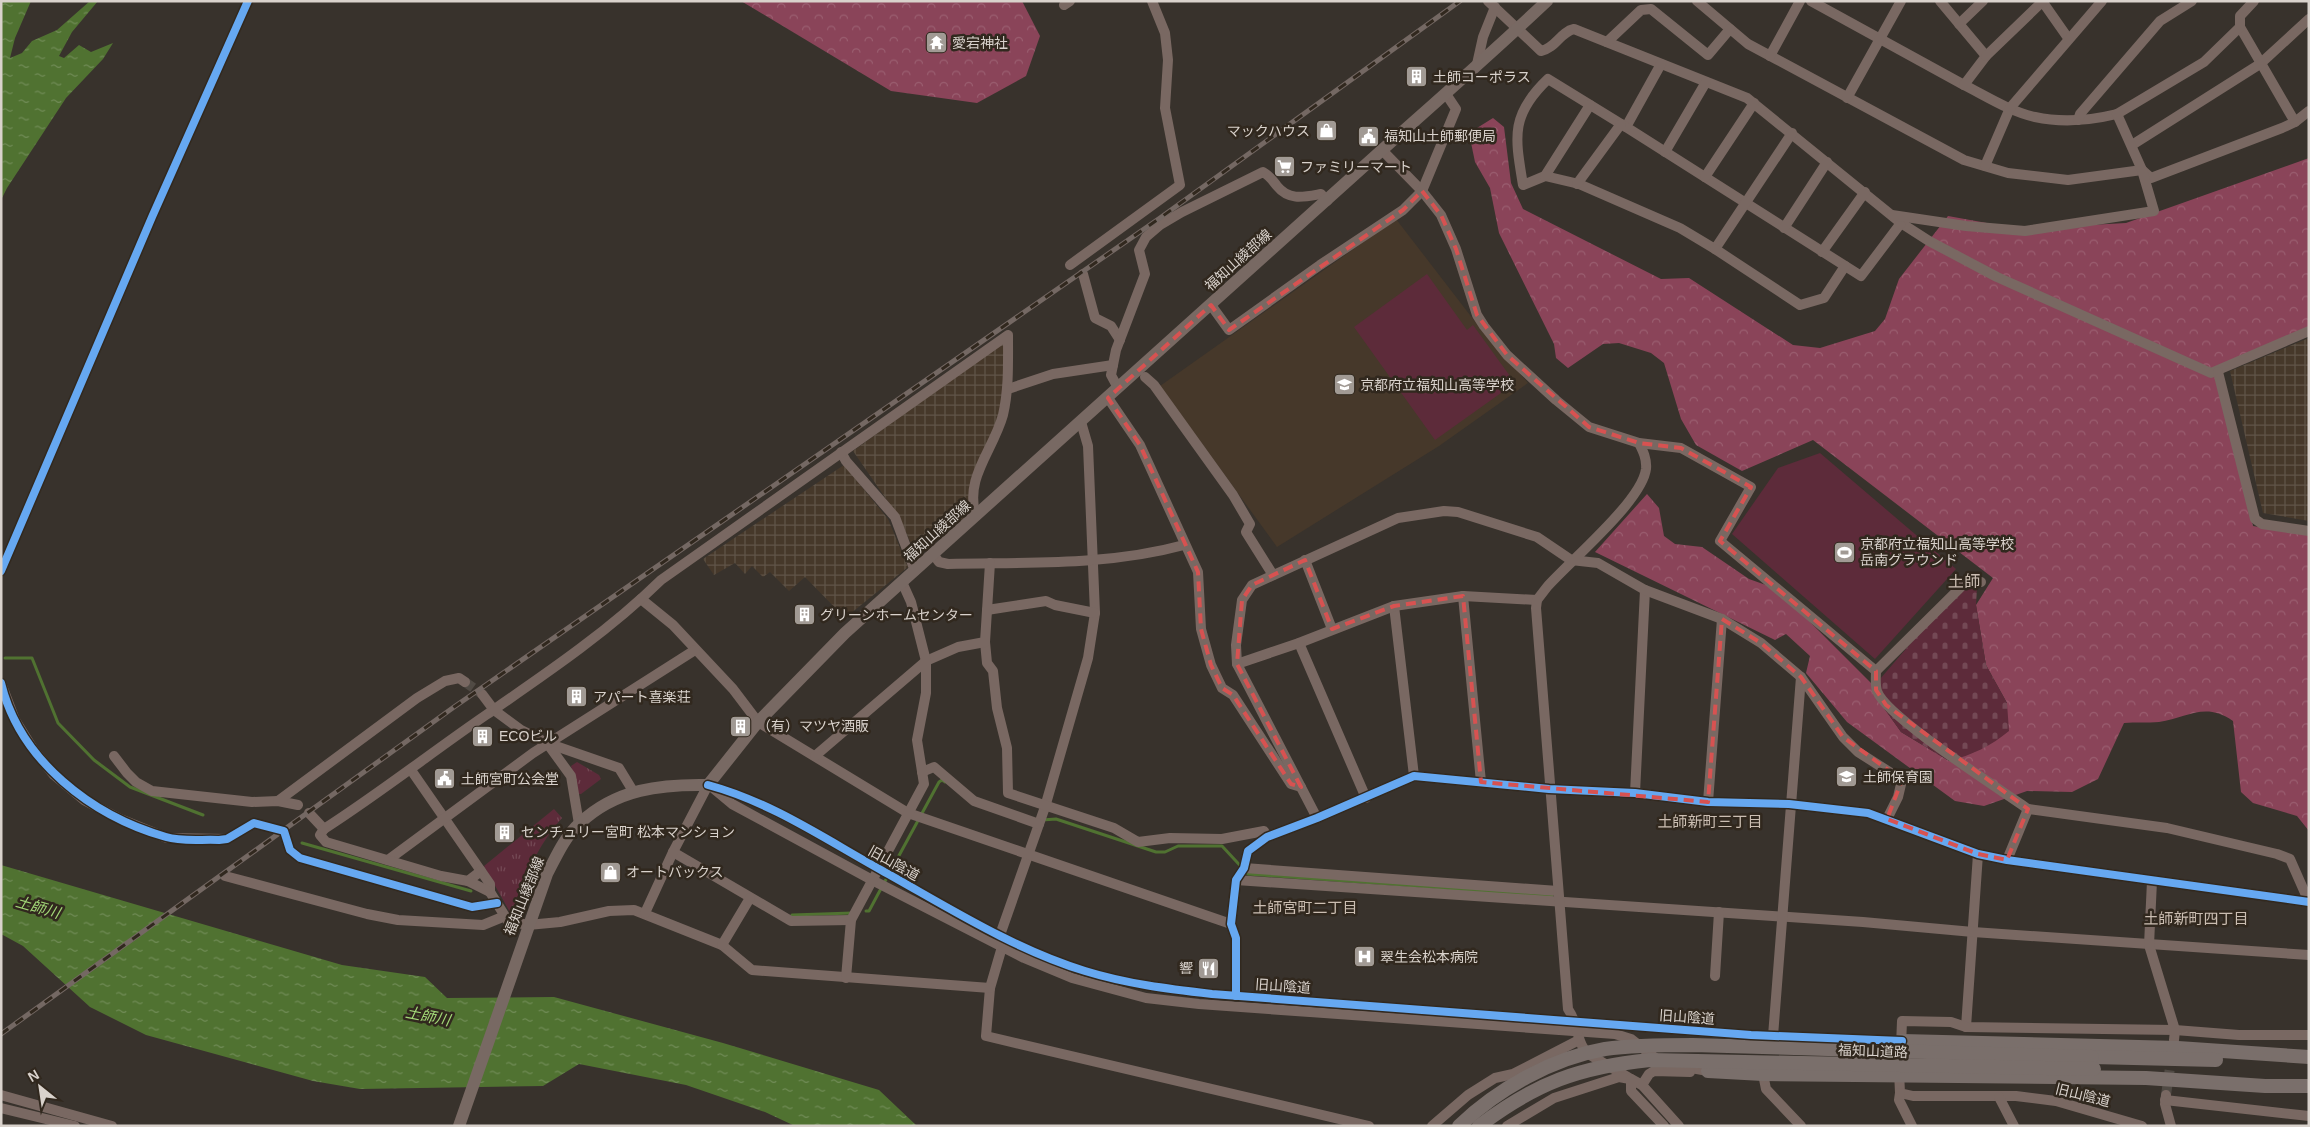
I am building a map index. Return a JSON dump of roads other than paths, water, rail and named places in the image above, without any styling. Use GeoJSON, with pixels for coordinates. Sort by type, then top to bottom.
{"type":"FeatureCollection","features":[{"type":"Feature","properties":{"kind":"highway"},"geometry":{"type":"LineString","coordinates":[[1902,1041],[2178,1048],[2309,1057]]}},
{"type":"Feature","properties":{"kind":"highway","name":"福知山道路"},"geometry":{"type":"LineString","coordinates":[[1459,1126],[1490,1100],[1536,1072],[1604,1050],[1647,1045],[1693,1045],[2092,1063],[2309,1077]]}},
{"type":"Feature","properties":{"kind":"highway","name":"福知山道路"},"geometry":{"type":"LineString","coordinates":[[1479,1126],[1516,1100],[1542,1085],[1608,1064],[1650,1060],[2092,1063],[2309,1062]]}},
{"type":"Feature","properties":{"kind":"highway"},"geometry":{"type":"LineString","coordinates":[[1708,1072],[2146,1078],[2265,1086],[2309,1086]]}},
{"type":"Feature","properties":{"kind":"main road","name":"福知山綾部線"},"geometry":{"type":"LineString","coordinates":[[459,1126],[526,928],[547,874],[564,844],[579,824],[614,799],[633,791],[680,784],[708,786],[758,722],[846,633],[1382,150],[1462,81],[1476,64],[1547,1]]}},
{"type":"Feature","properties":{"kind":"street"},"geometry":{"type":"LineString","coordinates":[[1,571],[152,217],[248,1]]}},
{"type":"Feature","properties":{"kind":"street"},"geometry":{"type":"LineString","coordinates":[[1070,265],[1180,185],[1165,108],[1168,60],[1165,33],[1152,1]]}},
{"type":"Feature","properties":{"kind":"street"},"geometry":{"type":"LineString","coordinates":[[1697,1],[1748,44],[1964,160],[2008,173],[2068,180],[2105,177],[2142,170]]}},
{"type":"Feature","properties":{"kind":"street"},"geometry":{"type":"LineString","coordinates":[[1770,56],[1800,1]]}},
{"type":"Feature","properties":{"kind":"street"},"geometry":{"type":"LineString","coordinates":[[1812,1],[1879,40],[2010,108],[2036,117],[2078,120],[2095,120],[2117,114],[2204,62],[2240,27]]}},
{"type":"Feature","properties":{"kind":"street"},"geometry":{"type":"LineString","coordinates":[[1847,98],[1901,1]]}},
{"type":"Feature","properties":{"kind":"street"},"geometry":{"type":"LineString","coordinates":[[1940,1],[1986,56]]}},
{"type":"Feature","properties":{"kind":"street"},"geometry":{"type":"LineString","coordinates":[[1960,24],[1984,1]]}},
{"type":"Feature","properties":{"kind":"street"},"geometry":{"type":"LineString","coordinates":[[1985,166],[2010,108],[2068,38],[2102,1]]}},
{"type":"Feature","properties":{"kind":"street"},"geometry":{"type":"LineString","coordinates":[[2254,1],[2240,16],[2240,27],[2295,122]]}},
{"type":"Feature","properties":{"kind":"street"},"geometry":{"type":"LineString","coordinates":[[1964,85],[1986,56],[2042,2],[2068,38]]}},
{"type":"Feature","properties":{"kind":"street"},"geometry":{"type":"LineString","coordinates":[[2078,120],[2080,114],[2160,21],[2192,2]]}},
{"type":"Feature","properties":{"kind":"street"},"geometry":{"type":"LineString","coordinates":[[1476,64],[1492,4],[1541,51],[1550,49],[1569,30],[1574,29],[1747,98],[1901,223],[1997,277],[2212,373],[2309,332]]}},
{"type":"Feature","properties":{"kind":"street"},"geometry":{"type":"LineString","coordinates":[[1607,42],[1641,10],[1651,9],[1708,55],[1730,30]]}},
{"type":"Feature","properties":{"kind":"street"},"geometry":{"type":"LineString","coordinates":[[2132,146],[2260,64],[2309,19]]}},
{"type":"Feature","properties":{"kind":"street"},"geometry":{"type":"LineString","coordinates":[[1577,184],[1624,126],[1661,64]]}},
{"type":"Feature","properties":{"kind":"street"},"geometry":{"type":"LineString","coordinates":[[1590,105],[1545,176],[1523,185],[1518,139],[1520,114],[1533,93],[1548,79],[1624,126],[1861,276],[1901,223]]}},
{"type":"Feature","properties":{"kind":"street"},"geometry":{"type":"LineString","coordinates":[[1665,152],[1706,82]]}},
{"type":"Feature","properties":{"kind":"street"},"geometry":{"type":"LineString","coordinates":[[1211,305],[1229,330],[1320,264],[1402,210],[1422,191],[1456,109],[1446,94]]}},
{"type":"Feature","properties":{"kind":"street"},"geometry":{"type":"LineString","coordinates":[[1705,177],[1754,103]]}},
{"type":"Feature","properties":{"kind":"street"},"geometry":{"type":"LineString","coordinates":[[2142,170],[2151,178],[2295,122],[2309,111]]}},
{"type":"Feature","properties":{"kind":"street"},"geometry":{"type":"LineString","coordinates":[[1891,215],[1966,226],[2025,231],[2154,211],[2142,170],[2117,114]]}},
{"type":"Feature","properties":{"kind":"street"},"geometry":{"type":"LineString","coordinates":[[1714,249],[1792,133]]}},
{"type":"Feature","properties":{"kind":"street"},"geometry":{"type":"LineString","coordinates":[[1382,150],[1422,191],[1440,215],[1456,249],[1477,315],[1507,355],[1589,427],[1639,443],[1681,448],[1751,487],[1720,541],[1876,672]]}},
{"type":"Feature","properties":{"kind":"street"},"geometry":{"type":"LineString","coordinates":[[1784,228],[1827,162]]}},
{"type":"Feature","properties":{"kind":"street"},"geometry":{"type":"LineString","coordinates":[[1118,388],[1111,375],[1120,340],[1145,274],[1139,250],[1146,237],[1160,225],[1182,212],[1264,172],[1269,175],[1287,196],[1295,198],[1321,194],[1326,201]]}},
{"type":"Feature","properties":{"kind":"street"},"geometry":{"type":"LineString","coordinates":[[1545,176],[1577,184],[1680,228],[1800,305],[1824,298],[1845,266]]}},
{"type":"Feature","properties":{"kind":"street"},"geometry":{"type":"LineString","coordinates":[[1822,252],[1865,192]]}},
{"type":"Feature","properties":{"kind":"street"},"geometry":{"type":"LineString","coordinates":[[1084,274],[1095,318],[1111,326],[1120,340]]}},
{"type":"Feature","properties":{"kind":"street"},"geometry":{"type":"LineString","coordinates":[[976,516],[971,502],[975,477],[989,453],[1002,417],[1008,389],[1008,335],[662,580],[641,599],[510,701],[494,710],[411,770],[324,829],[320,835],[326,842],[468,881],[490,892],[508,920],[526,928],[609,911],[634,910],[722,945],[752,970],[990,988]]}},
{"type":"Feature","properties":{"kind":"street"},"geometry":{"type":"LineString","coordinates":[[1008,389],[1052,374],[1113,365]]}},
{"type":"Feature","properties":{"kind":"street"},"geometry":{"type":"LineString","coordinates":[[2218,372],[2255,520],[2262,524],[2309,531]]}},
{"type":"Feature","properties":{"kind":"street"},"geometry":{"type":"LineString","coordinates":[[1145,377],[1154,385],[1233,495],[1250,524],[1246,532],[1274,575]]}},
{"type":"Feature","properties":{"kind":"street"},"geometry":{"type":"LineString","coordinates":[[1108,398],[1140,445],[1184,545],[1198,572],[1201,629],[1211,666],[1222,688],[1233,694],[1291,784],[1301,787]]}},
{"type":"Feature","properties":{"kind":"street"},"geometry":{"type":"LineString","coordinates":[[1081,422],[1088,446],[1095,613],[1088,658],[1045,807],[1000,935],[1002,946],[990,988],[986,1036],[1369,1126]]}},
{"type":"Feature","properties":{"kind":"street"},"geometry":{"type":"LineString","coordinates":[[1639,443],[1645,457],[1646,469],[1640,486],[1629,504],[1571,560],[1537,600],[1549,789],[1568,1010],[1576,1020],[1579,1036],[1585,1051],[1642,1085],[1679,1126]]}},
{"type":"Feature","properties":{"kind":"street"},"geometry":{"type":"LineString","coordinates":[[841,452],[846,461],[895,517],[915,571]]}},
{"type":"Feature","properties":{"kind":"street"},"geometry":{"type":"LineString","coordinates":[[1317,818],[1237,664],[1236,645],[1242,600],[1252,585],[1398,518],[1444,511],[1458,512],[1537,538],[1571,560],[1598,564],[1645,590],[1722,619],[1761,643],[1800,677],[1843,737],[1858,752],[1902,780],[1898,798],[1887,819]]}},
{"type":"Feature","properties":{"kind":"street"},"geometry":{"type":"LineString","coordinates":[[934,554],[939,562],[948,564],[1093,560],[1126,558],[1184,545]]}},
{"type":"Feature","properties":{"kind":"street"},"geometry":{"type":"LineString","coordinates":[[1305,560],[1332,629]]}},
{"type":"Feature","properties":{"kind":"street"},"geometry":{"type":"LineString","coordinates":[[990,563],[985,642],[987,663],[993,671],[997,708],[1007,748],[1008,794],[1114,828],[1138,842],[1170,838],[1222,839],[1264,831],[1267,837]]}},
{"type":"Feature","properties":{"kind":"street"},"geometry":{"type":"LineString","coordinates":[[1982,582],[1968,580],[1876,672],[1876,690],[1886,705],[1916,730],[2028,809],[2167,828],[2277,854],[2290,859],[2309,902]]}},
{"type":"Feature","properties":{"kind":"street"},"geometry":{"type":"LineString","coordinates":[[846,978],[851,920],[924,784],[917,740],[926,693],[926,661],[912,602],[902,582]]}},
{"type":"Feature","properties":{"kind":"street"},"geometry":{"type":"LineString","coordinates":[[1635,793],[1645,590]]}},
{"type":"Feature","properties":{"kind":"street"},"geometry":{"type":"LineString","coordinates":[[1237,664],[1299,643],[1394,606],[1463,596],[1537,600]]}},
{"type":"Feature","properties":{"kind":"street"},"geometry":{"type":"LineString","coordinates":[[1463,596],[1481,782]]}},
{"type":"Feature","properties":{"kind":"street"},"geometry":{"type":"LineString","coordinates":[[641,599],[673,625],[733,689],[758,722],[908,813],[1231,924]]}},
{"type":"Feature","properties":{"kind":"street"},"geometry":{"type":"LineString","coordinates":[[987,610],[1046,601],[1055,606],[1095,613]]}},
{"type":"Feature","properties":{"kind":"street"},"geometry":{"type":"LineString","coordinates":[[1394,606],[1414,776]]}},
{"type":"Feature","properties":{"kind":"street"},"geometry":{"type":"LineString","coordinates":[[1708,802],[1722,619]]}},
{"type":"Feature","properties":{"kind":"street"},"geometry":{"type":"LineString","coordinates":[[815,756],[926,661],[958,647],[985,642]]}},
{"type":"Feature","properties":{"kind":"street"},"geometry":{"type":"LineString","coordinates":[[1299,643],[1366,798]]}},
{"type":"Feature","properties":{"kind":"street"},"geometry":{"type":"LineString","coordinates":[[388,860],[547,744],[695,650]]}},
{"type":"Feature","properties":{"kind":"street"},"geometry":{"type":"LineString","coordinates":[[1773,1036],[1800,677]]}},
{"type":"Feature","properties":{"kind":"street"},"geometry":{"type":"LineString","coordinates":[[278,801],[424,694],[445,681],[459,678],[465,682]]}},
{"type":"Feature","properties":{"kind":"street"},"geometry":{"type":"LineString","coordinates":[[1,683],[15,720],[33,749],[54,775],[84,800],[120,819],[167,838],[227,839],[254,823]]}},
{"type":"Feature","properties":{"kind":"street"},"geometry":{"type":"LineString","coordinates":[[482,694],[494,710],[521,730],[547,744],[619,768],[633,791]]}},
{"type":"Feature","properties":{"kind":"street"},"geometry":{"type":"LineString","coordinates":[[547,744],[571,776],[579,824]]}},
{"type":"Feature","properties":{"kind":"street"},"geometry":{"type":"LineString","coordinates":[[114,756],[127,774],[136,782],[152,791],[252,802],[278,801],[298,805]]}},
{"type":"Feature","properties":{"kind":"street"},"geometry":{"type":"LineString","coordinates":[[922,772],[934,767],[974,801],[1039,824]]}},
{"type":"Feature","properties":{"kind":"street"},"geometry":{"type":"LineString","coordinates":[[411,770],[490,884],[490,892]]}},
{"type":"Feature","properties":{"kind":"street"},"geometry":{"type":"LineString","coordinates":[[1236,996],[1236,938],[1231,924],[1236,880],[1244,868],[1248,851],[1267,837],[1366,798],[1414,776],[1549,789],[1635,793],[1708,802],[1789,804],[1868,813],[1978,854],[2007,860],[2309,902]]}},
{"type":"Feature","properties":{"kind":"street"},"geometry":{"type":"LineString","coordinates":[[644,913],[673,852],[708,786],[732,804],[874,880],[1002,946],[1072,978],[1146,998],[1199,1004],[1551,1028],[1579,1036],[1615,1034],[1632,1039],[1662,1064],[1708,1072]]}},
{"type":"Feature","properties":{"kind":"street","name":"旧山陰道"},"geometry":{"type":"LineString","coordinates":[[708,786],[738,793],[830,840],[1000,935],[1084,970],[1147,986],[1236,996],[1773,1036],[1902,1041]]}},
{"type":"Feature","properties":{"kind":"street"},"geometry":{"type":"LineString","coordinates":[[2007,860],[2028,809]]}},
{"type":"Feature","properties":{"kind":"street"},"geometry":{"type":"LineString","coordinates":[[309,813],[324,829]]}},
{"type":"Feature","properties":{"kind":"street"},"geometry":{"type":"LineString","coordinates":[[284,831],[290,850],[300,858],[472,907],[497,903]]}},
{"type":"Feature","properties":{"kind":"street"},"geometry":{"type":"LineString","coordinates":[[673,852],[791,921],[851,920]]}},
{"type":"Feature","properties":{"kind":"street"},"geometry":{"type":"LineString","coordinates":[[1966,1027],[1978,854]]}},
{"type":"Feature","properties":{"kind":"street"},"geometry":{"type":"LineString","coordinates":[[1244,868],[1558,891]]}},
{"type":"Feature","properties":{"kind":"street"},"geometry":{"type":"LineString","coordinates":[[468,881],[481,871]]}},
{"type":"Feature","properties":{"kind":"street"},"geometry":{"type":"LineString","coordinates":[[225,876],[367,914],[398,920],[483,925],[505,916]]}},
{"type":"Feature","properties":{"kind":"street"},"geometry":{"type":"LineString","coordinates":[[1236,880],[1560,903],[1720,912],[2149,945],[2309,955]]}},
{"type":"Feature","properties":{"kind":"street"},"geometry":{"type":"LineString","coordinates":[[2152,881],[2149,945],[2175,1030],[2174,1040]]}},
{"type":"Feature","properties":{"kind":"street"},"geometry":{"type":"LineString","coordinates":[[722,945],[750,898]]}},
{"type":"Feature","properties":{"kind":"street"},"geometry":{"type":"LineString","coordinates":[[1715,976],[1720,912]]}},
{"type":"Feature","properties":{"kind":"street"},"geometry":{"type":"LineString","coordinates":[[1912,1126],[1899,1100],[1898,1076],[1902,1021],[1951,1022],[1966,1027],[2175,1030],[2239,1035],[2309,1035]]}},
{"type":"Feature","properties":{"kind":"street"},"geometry":{"type":"LineString","coordinates":[[1432,1126],[1468,1094],[1495,1078],[1513,1074],[1579,1036]]}},
{"type":"Feature","properties":{"kind":"street"},"geometry":{"type":"LineString","coordinates":[[1642,1085],[1649,1074],[1654,1071],[1708,1072]]}},
{"type":"Feature","properties":{"kind":"street"},"geometry":{"type":"LineString","coordinates":[[1762,1074],[1766,1089],[1801,1126]]}},
{"type":"Feature","properties":{"kind":"street"},"geometry":{"type":"LineString","coordinates":[[1507,1126],[1554,1098],[1619,1077],[1631,1079]]}},
{"type":"Feature","properties":{"kind":"street"},"geometry":{"type":"LineString","coordinates":[[1631,1079],[1631,1091],[1664,1126]]}},
{"type":"Feature","properties":{"kind":"street","name":"旧山陰道"},"geometry":{"type":"LineString","coordinates":[[1900,1092],[1913,1096],[2016,1096],[2056,1101],[2142,1126]]}},
{"type":"Feature","properties":{"kind":"street"},"geometry":{"type":"LineString","coordinates":[[1,1095],[112,1126]]}},
{"type":"Feature","properties":{"kind":"street"},"geometry":{"type":"LineString","coordinates":[[1999,1097],[2014,1126]]}},
{"type":"Feature","properties":{"kind":"street"},"geometry":{"type":"LineString","coordinates":[[2171,1126],[2166,1097],[2309,1116]]}},
{"type":"Feature","properties":{"kind":"street"},"geometry":{"type":"LineString","coordinates":[[1,1108],[75,1126]]}},
{"type":"Feature","properties":{"kind":"water"},"geometry":{"type":"Polygon","coordinates":[[[1,1],[31,1],[15,38],[10,58],[22,53],[32,41],[57,30],[90,1],[98,1],[72,32],[59,56],[64,58],[79,45],[91,52],[113,43],[103,59],[66,98],[1,200],[1,1]]]}},
{"type":"Feature","properties":{"kind":"water","name":"土師川"},"geometry":{"type":"Polygon","coordinates":[[[1,865],[342,965],[425,977],[447,998],[554,997],[723,1043],[879,1090],[917,1126],[795,1126],[765,1112],[686,1085],[579,1064],[543,1086],[360,1089],[313,1081],[146,1035],[90,1007],[23,946],[1,934],[1,865]]]}},
{"type":"Feature","properties":{"kind":"waterway"},"geometry":{"type":"LineString","coordinates":[[5,658],[32,658],[58,723],[94,760],[130,787],[203,815]]}},
{"type":"Feature","properties":{"kind":"waterway"},"geometry":{"type":"LineString","coordinates":[[866,911],[869,911],[939,782],[942,780],[945,782]]}},
{"type":"Feature","properties":{"kind":"waterway"},"geometry":{"type":"LineString","coordinates":[[1042,820],[1056,819],[1156,852],[1165,852],[1178,846],[1222,846],[1248,874],[1552,896]]}},
{"type":"Feature","properties":{"kind":"waterway"},"geometry":{"type":"LineString","coordinates":[[302,843],[471,891]]}},
{"type":"Feature","properties":{"kind":"waterway"},"geometry":{"type":"LineString","coordinates":[[792,915],[852,913]]}},
{"type":"Feature","properties":{"kind":"tunnel"},"geometry":{"type":"LineString","coordinates":[[465,682],[482,694]]}},
{"type":"Feature","properties":{"kind":"tunnel"},"geometry":{"type":"LineString","coordinates":[[254,823],[284,831]]}},
{"type":"Feature","properties":{"kind":"tunnel"},"geometry":{"type":"LineString","coordinates":[[2166,1095],[2172,1054]]}},
{"type":"Feature","properties":{"kind":"railway"},"geometry":{"type":"LineString","coordinates":[[1,1034],[454,707],[1160,218],[1460,1]]}},
{"type":"Feature","properties":{"kind":"place","name":"愛宕神社"},"geometry":{"type":"Point","coordinates":[936,43]}},
{"type":"Feature","properties":{"kind":"place","name":"土師コーポラス"},"geometry":{"type":"Point","coordinates":[1417,77]}},
{"type":"Feature","properties":{"kind":"place","name":"マックハウス"},"geometry":{"type":"Point","coordinates":[1326,131]}},
{"type":"Feature","properties":{"kind":"place","name":"福知山土師郵便局"},"geometry":{"type":"Point","coordinates":[1368,136]}},
{"type":"Feature","properties":{"kind":"place","name":"ファミリーマート"},"geometry":{"type":"Point","coordinates":[1284,167]}},
{"type":"Feature","properties":{"kind":"place","name":"京都府立福知山高等学校"},"geometry":{"type":"Point","coordinates":[1344,385]}},
{"type":"Feature","properties":{"kind":"place","name":"京都府立福知山高等学校 岳南グラウンド"},"geometry":{"type":"Point","coordinates":[1844,552]}},
{"type":"Feature","properties":{"kind":"place","name":"グリーンホームセンター"},"geometry":{"type":"Point","coordinates":[804,615]}},
{"type":"Feature","properties":{"kind":"place","name":"アパート喜楽荘"},"geometry":{"type":"Point","coordinates":[577,697]}},
{"type":"Feature","properties":{"kind":"place","name":"（有）マツヤ酒販"},"geometry":{"type":"Point","coordinates":[741,726]}},
{"type":"Feature","properties":{"kind":"place","name":"ECOビル"},"geometry":{"type":"Point","coordinates":[483,736]}},
{"type":"Feature","properties":{"kind":"place","name":"土師保育園"},"geometry":{"type":"Point","coordinates":[1847,777]}},
{"type":"Feature","properties":{"kind":"place","name":"土師宮町公会堂"},"geometry":{"type":"Point","coordinates":[445,779]}},
{"type":"Feature","properties":{"kind":"place","name":"センチュリー宮町 松本マンション"},"geometry":{"type":"Point","coordinates":[505,832]}},
{"type":"Feature","properties":{"kind":"place","name":"オートバックス"},"geometry":{"type":"Point","coordinates":[610,872]}},
{"type":"Feature","properties":{"kind":"place","name":"翠生会松本病院"},"geometry":{"type":"Point","coordinates":[1364,957]}},
{"type":"Feature","properties":{"kind":"place","name":"響"},"geometry":{"type":"Point","coordinates":[1209,968]}},
{"type":"Feature","properties":{"kind":"district","name":"土師"},"geometry":{"type":"Point","coordinates":[1964,581]}},
{"type":"Feature","properties":{"kind":"district","name":"土師新町三丁目"},"geometry":{"type":"Point","coordinates":[1710,821]}},
{"type":"Feature","properties":{"kind":"district","name":"土師宮町二丁目"},"geometry":{"type":"Point","coordinates":[1305,907]}},
{"type":"Feature","properties":{"kind":"district","name":"土師新町四丁目"},"geometry":{"type":"Point","coordinates":[2196,918]}}]}
